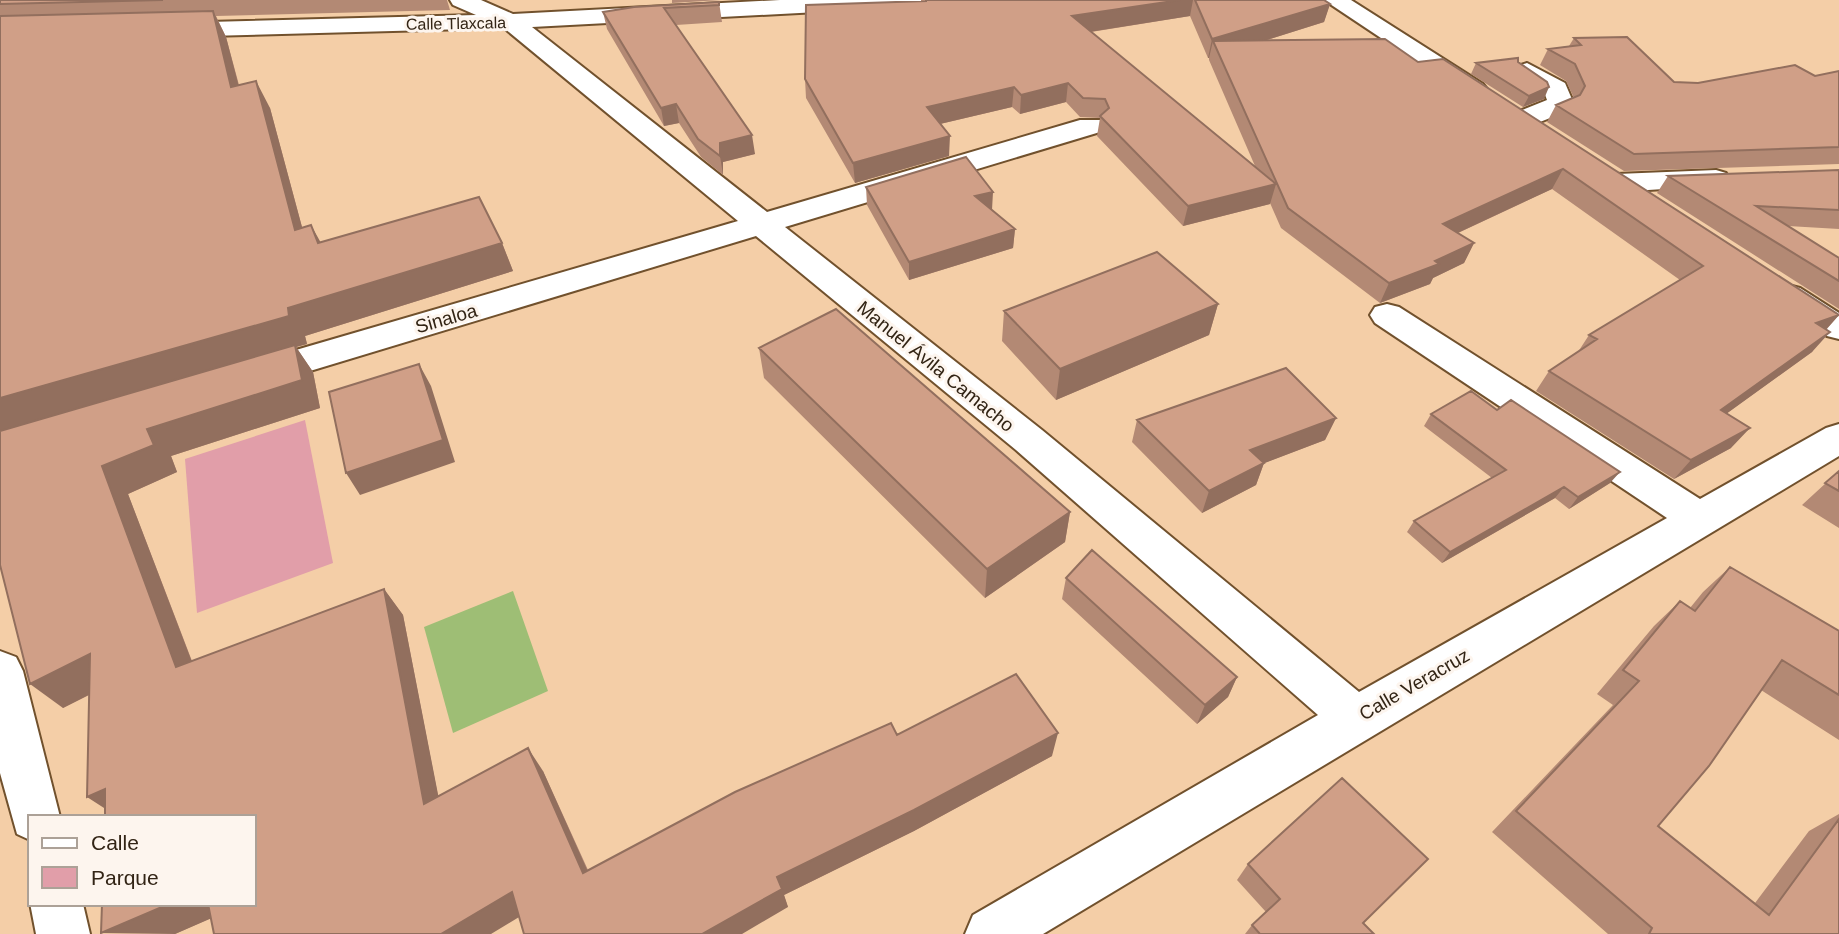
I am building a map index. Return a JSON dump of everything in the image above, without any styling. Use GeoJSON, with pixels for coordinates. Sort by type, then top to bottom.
{"type":"FeatureCollection","features":[{"type":"Feature","properties":{"kind":"street"},"geometry":{"type":"LineString","coordinates":[[461,0],[510,22]]}},
{"type":"Feature","properties":{"kind":"street","name":"Calle Tlaxcala"},"geometry":{"type":"LineString","coordinates":[[144,30],[185,18],[510,22],[830,1],[912,0]]}},
{"type":"Feature","properties":{"kind":"street"},"geometry":{"type":"LineString","coordinates":[[1335,0],[1553,141]]}},
{"type":"Feature","properties":{"kind":"street","name":"Manuel Ávila Camacho"},"geometry":{"type":"LineString","coordinates":[[510,22],[1029,440],[1356,718]]}},
{"type":"Feature","properties":{"kind":"street"},"geometry":{"type":"LineString","coordinates":[[1521,120],[1561,104],[1556,88],[1527,71]]}},
{"type":"Feature","properties":{"kind":"street","name":"Sinaloa"},"geometry":{"type":"LineString","coordinates":[[227,383],[1090,126]]}},
{"type":"Feature","properties":{"kind":"street"},"geometry":{"type":"LineString","coordinates":[[1652,206],[1606,176],[1742,178]]}},
{"type":"Feature","properties":{"kind":"street"},"geometry":{"type":"LineString","coordinates":[[1769,282],[1839,328]]}},
{"type":"Feature","properties":{"kind":"street"},"geometry":{"type":"LineString","coordinates":[[1387,315],[1699,519]]}},
{"type":"Feature","properties":{"kind":"street","name":"Calle Veracruz"},"geometry":{"type":"LineString","coordinates":[[992,934],[1356,718],[1839,438]]}},
{"type":"Feature","properties":{"kind":"street"},"geometry":{"type":"LineString","coordinates":[[0,671],[35,815]]}},
{"type":"Feature","properties":{"kind":"street"},"geometry":{"type":"LineString","coordinates":[[56,906],[63,934]]}},
{"type":"Feature","properties":{"kind":"green space"},"geometry":{"type":"Polygon","coordinates":[[[305,420],[333,563],[197,613],[185,459],[305,420]]]}},
{"type":"Feature","properties":{"kind":"shaded area"},"geometry":{"type":"Polygon","coordinates":[[[513,591],[548,691],[453,733],[424,627],[513,591]]]}},
{"type":"Feature","properties":{"kind":"building"},"geometry":{"type":"Polygon","coordinates":[[[0,0],[163,0],[0,4],[0,0]]]}},
{"type":"Feature","properties":{"kind":"building"},"geometry":{"type":"Polygon","coordinates":[[[926,0],[1180,0],[1072,16],[1276,184],[1188,206],[1100,116],[1109,108],[1105,99],[1083,98],[1068,83],[1021,95],[1014,87],[927,107],[950,136],[853,163],[805,79],[806,5],[926,0]]]}},
{"type":"Feature","properties":{"kind":"building"},"geometry":{"type":"Polygon","coordinates":[[[1195,0],[1324,0],[1330,4],[1212,39],[1195,0]]]}},
{"type":"Feature","properties":{"kind":"building"},"geometry":{"type":"Polygon","coordinates":[[[719,2],[719,5],[664,8],[752,135],[720,143],[720,156],[698,139],[676,104],[661,108],[603,12],[634,7],[719,2]]]}},
{"type":"Feature","properties":{"kind":"building"},"geometry":{"type":"Polygon","coordinates":[[[213,11],[231,87],[256,81],[295,230],[311,225],[318,243],[479,197],[502,243],[288,308],[289,316],[0,398],[0,16],[213,11]]]}},
{"type":"Feature","properties":{"kind":"building"},"geometry":{"type":"Polygon","coordinates":[[[1627,37],[1674,82],[1698,83],[1795,65],[1815,76],[1839,71],[1839,147],[1634,154],[1556,105],[1580,95],[1585,86],[1575,64],[1548,49],[1581,45],[1574,38],[1627,37]]]}},
{"type":"Feature","properties":{"kind":"building"},"geometry":{"type":"Polygon","coordinates":[[[1385,39],[1418,62],[1443,59],[1839,315],[1816,323],[1830,332],[1721,410],[1750,428],[1691,460],[1549,371],[1597,339],[1589,335],[1703,266],[1563,169],[1443,224],[1474,243],[1435,261],[1439,264],[1389,283],[1288,208],[1213,41],[1385,39]]]}},
{"type":"Feature","properties":{"kind":"building"},"geometry":{"type":"Polygon","coordinates":[[[1518,58],[1518,62],[1547,82],[1549,87],[1529,96],[1476,63],[1518,58]]]}},
{"type":"Feature","properties":{"kind":"building"},"geometry":{"type":"Polygon","coordinates":[[[966,157],[993,192],[975,196],[1015,229],[909,262],[866,187],[966,157]]]}},
{"type":"Feature","properties":{"kind":"building"},"geometry":{"type":"Polygon","coordinates":[[[1839,170],[1839,210],[1756,206],[1839,258],[1839,281],[1668,176],[1839,170]]]}},
{"type":"Feature","properties":{"kind":"building"},"geometry":{"type":"Polygon","coordinates":[[[1157,252],[1218,304],[1060,369],[1004,311],[1157,252]]]}},
{"type":"Feature","properties":{"kind":"building"},"geometry":{"type":"Polygon","coordinates":[[[836,309],[1070,512],[987,569],[759,348],[836,309]]]}},
{"type":"Feature","properties":{"kind":"building"},"geometry":{"type":"Polygon","coordinates":[[[295,345],[302,380],[147,429],[154,445],[102,466],[176,667],[384,589],[424,804],[528,748],[583,873],[735,792],[891,723],[897,735],[1016,674],[1058,733],[914,810],[777,877],[782,889],[702,934],[524,934],[512,892],[441,934],[214,934],[208,906],[256,906],[256,815],[105,815],[105,789],[87,797],[90,654],[30,684],[0,565],[0,431],[295,345]]]}},
{"type":"Feature","properties":{"kind":"building"},"geometry":{"type":"Polygon","coordinates":[[[419,364],[443,440],[346,473],[329,392],[419,364]]]}},
{"type":"Feature","properties":{"kind":"building"},"geometry":{"type":"Polygon","coordinates":[[[1286,368],[1336,418],[1250,450],[1264,463],[1209,491],[1137,420],[1286,368]]]}},
{"type":"Feature","properties":{"kind":"building"},"geometry":{"type":"Polygon","coordinates":[[[1471,391],[1497,410],[1511,400],[1620,472],[1578,497],[1564,487],[1450,552],[1414,521],[1506,470],[1431,414],[1471,391]]]}},
{"type":"Feature","properties":{"kind":"building"},"geometry":{"type":"Polygon","coordinates":[[[1839,471],[1839,491],[1825,483],[1839,471]]]}},
{"type":"Feature","properties":{"kind":"building"},"geometry":{"type":"Polygon","coordinates":[[[1092,550],[1237,677],[1205,705],[1066,578],[1092,550]]]}},
{"type":"Feature","properties":{"kind":"building"},"geometry":{"type":"Polygon","coordinates":[[[1730,567],[1839,631],[1839,695],[1782,660],[1709,766],[1658,826],[1769,915],[1839,819],[1839,934],[1649,934],[1652,928],[1516,811],[1639,681],[1623,670],[1680,601],[1695,611],[1730,567]]]}},
{"type":"Feature","properties":{"kind":"building"},"geometry":{"type":"Polygon","coordinates":[[[1342,778],[1428,859],[1363,923],[1374,934],[1260,934],[1252,925],[1280,899],[1248,864],[1342,778]]]}},
{"type":"Feature","properties":{"kind":"building"},"geometry":{"type":"Polygon","coordinates":[[[102,906],[164,906],[101,933],[102,906]]]}}]}
